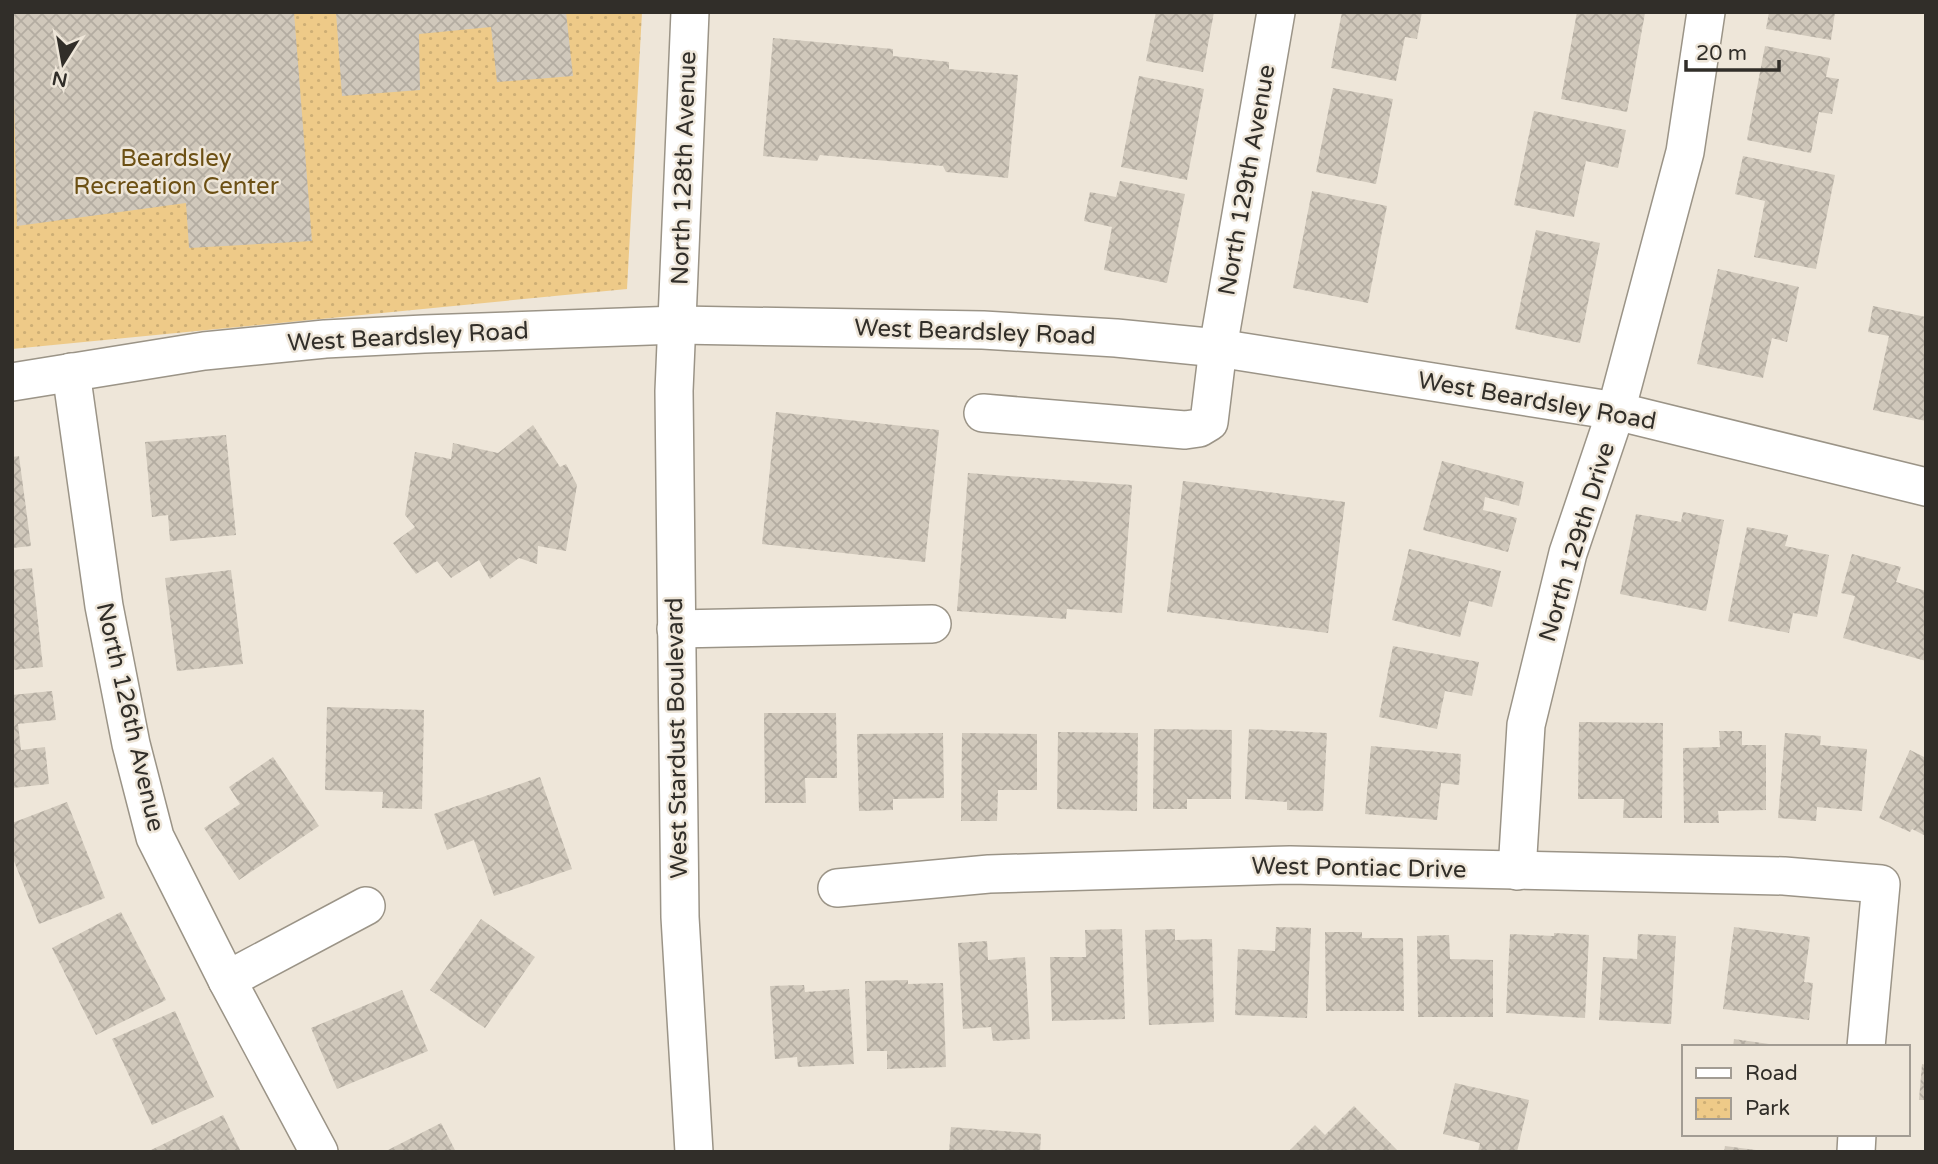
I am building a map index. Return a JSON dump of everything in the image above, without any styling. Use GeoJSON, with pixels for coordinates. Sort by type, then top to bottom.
{"type":"FeatureCollection","features":[{"type":"Feature","properties":{"kind":"street","name":"North 128th Avenue"},"geometry":{"type":"LineString","coordinates":[[678,325],[690,12]]}},
{"type":"Feature","properties":{"kind":"street","name":"North 129th Avenue"},"geometry":{"type":"LineString","coordinates":[[984,413],[1185,429],[1199,428],[1209,422],[1218,348],[1276,12]]}},
{"type":"Feature","properties":{"kind":"street","name":"North 129th Drive"},"geometry":{"type":"LineString","coordinates":[[1517,871],[1526,725],[1568,552],[1616,411],[1685,152],[1706,12]]}},
{"type":"Feature","properties":{"kind":"street","name":"West Beardsley Road"},"geometry":{"type":"LineString","coordinates":[[12,382],[204,351],[424,334],[678,325],[979,330],[1116,338],[1218,348],[1616,411],[1926,487]]}},
{"type":"Feature","properties":{"kind":"street","name":"West Stardust Boulevard"},"geometry":{"type":"LineString","coordinates":[[678,325],[674,391],[680,917],[694,1152]]}},
{"type":"Feature","properties":{"kind":"street","name":"North 126th Avenue"},"geometry":{"type":"LineString","coordinates":[[71,372],[104,606],[131,744],[155,837],[227,980],[319,1152]]}},
{"type":"Feature","properties":{"kind":"street"},"geometry":{"type":"LineString","coordinates":[[676,629],[932,624]]}},
{"type":"Feature","properties":{"kind":"street","name":"West Pontiac Drive"},"geometry":{"type":"LineString","coordinates":[[837,888],[989,874],[1263,866],[1784,876],[1881,884],[1866,1045]]}},
{"type":"Feature","properties":{"kind":"street"},"geometry":{"type":"LineString","coordinates":[[227,980],[366,906]]}},
{"type":"Feature","properties":{"kind":"green space","name":"Beardsley Recreation Center"},"geometry":{"type":"Polygon","coordinates":[[[12,12],[642,12],[627,289],[12,349],[12,12]]]}},
{"type":"Feature","properties":{"kind":"building"},"geometry":{"type":"Polygon","coordinates":[[[12,12],[294,12],[312,241],[189,248],[186,203],[17,226],[12,12]]]}},
{"type":"Feature","properties":{"kind":"building"},"geometry":{"type":"Polygon","coordinates":[[[336,12],[566,12],[573,76],[497,82],[491,27],[419,34],[420,90],[342,96],[336,12]]]}},
{"type":"Feature","properties":{"kind":"building"},"geometry":{"type":"Polygon","coordinates":[[[1156,12],[1214,12],[1203,72],[1146,61],[1156,12]]]}},
{"type":"Feature","properties":{"kind":"building"},"geometry":{"type":"Polygon","coordinates":[[[1342,12],[1422,12],[1417,39],[1405,37],[1396,81],[1331,68],[1342,12]]]}},
{"type":"Feature","properties":{"kind":"building"},"geometry":{"type":"Polygon","coordinates":[[[1577,12],[1645,13],[1627,112],[1561,99],[1577,12]]]}},
{"type":"Feature","properties":{"kind":"building"},"geometry":{"type":"Polygon","coordinates":[[[1769,12],[1835,12],[1831,40],[1766,29],[1769,12]]]}},
{"type":"Feature","properties":{"kind":"building"},"geometry":{"type":"Polygon","coordinates":[[[773,38],[893,49],[893,56],[949,62],[949,69],[1018,75],[1008,178],[946,172],[943,166],[820,155],[817,161],[763,156],[773,38]]]}},
{"type":"Feature","properties":{"kind":"building"},"geometry":{"type":"Polygon","coordinates":[[[1765,46],[1830,58],[1826,77],[1839,79],[1832,114],[1819,112],[1811,153],[1747,140],[1765,46]]]}},
{"type":"Feature","properties":{"kind":"building"},"geometry":{"type":"Polygon","coordinates":[[[1139,76],[1204,89],[1187,180],[1121,167],[1139,76]]]}},
{"type":"Feature","properties":{"kind":"building"},"geometry":{"type":"Polygon","coordinates":[[[1333,88],[1393,99],[1376,184],[1316,172],[1333,88]]]}},
{"type":"Feature","properties":{"kind":"building"},"geometry":{"type":"Polygon","coordinates":[[[1534,111],[1626,130],[1618,168],[1586,161],[1574,217],[1514,205],[1534,111]]]}},
{"type":"Feature","properties":{"kind":"building"},"geometry":{"type":"Polygon","coordinates":[[[1743,156],[1835,175],[1816,269],[1754,257],[1765,201],[1735,194],[1743,156]]]}},
{"type":"Feature","properties":{"kind":"building"},"geometry":{"type":"Polygon","coordinates":[[[1120,181],[1185,194],[1167,283],[1104,270],[1112,227],[1084,221],[1090,192],[1116,197],[1120,181]]]}},
{"type":"Feature","properties":{"kind":"building"},"geometry":{"type":"Polygon","coordinates":[[[1312,191],[1387,206],[1368,303],[1293,288],[1312,191]]]}},
{"type":"Feature","properties":{"kind":"building"},"geometry":{"type":"Polygon","coordinates":[[[1536,230],[1600,243],[1580,343],[1515,329],[1536,230]]]}},
{"type":"Feature","properties":{"kind":"building"},"geometry":{"type":"Polygon","coordinates":[[[1718,269],[1799,287],[1787,342],[1772,338],[1763,378],[1697,364],[1718,269]]]}},
{"type":"Feature","properties":{"kind":"building"},"geometry":{"type":"Polygon","coordinates":[[[1873,306],[1926,317],[1926,421],[1873,410],[1889,336],[1868,332],[1873,306]]]}},
{"type":"Feature","properties":{"kind":"building"},"geometry":{"type":"Polygon","coordinates":[[[776,412],[939,430],[925,562],[762,544],[776,412]]]}},
{"type":"Feature","properties":{"kind":"building"},"geometry":{"type":"Polygon","coordinates":[[[533,425],[560,467],[566,464],[577,485],[566,551],[538,546],[537,564],[519,558],[490,579],[479,560],[451,578],[437,561],[416,574],[393,543],[415,527],[405,515],[415,452],[451,459],[453,443],[498,453],[533,425]]]}},
{"type":"Feature","properties":{"kind":"building"},"geometry":{"type":"Polygon","coordinates":[[[226,435],[236,535],[170,541],[168,515],[152,517],[145,442],[226,435]]]}},
{"type":"Feature","properties":{"kind":"building"},"geometry":{"type":"Polygon","coordinates":[[[19,456],[31,546],[12,548],[12,457],[19,456]]]}},
{"type":"Feature","properties":{"kind":"building"},"geometry":{"type":"Polygon","coordinates":[[[1442,461],[1524,482],[1519,506],[1485,497],[1483,510],[1517,518],[1508,552],[1423,530],[1442,461]]]}},
{"type":"Feature","properties":{"kind":"building"},"geometry":{"type":"Polygon","coordinates":[[[968,473],[1132,485],[1122,613],[1067,609],[1066,619],[957,611],[968,473]]]}},
{"type":"Feature","properties":{"kind":"building"},"geometry":{"type":"Polygon","coordinates":[[[1183,481],[1345,502],[1328,633],[1167,612],[1183,481]]]}},
{"type":"Feature","properties":{"kind":"building"},"geometry":{"type":"Polygon","coordinates":[[[1683,512],[1724,520],[1706,611],[1620,594],[1636,514],[1681,522],[1683,512]]]}},
{"type":"Feature","properties":{"kind":"building"},"geometry":{"type":"Polygon","coordinates":[[[1747,527],[1788,535],[1785,546],[1829,555],[1817,617],[1793,613],[1789,633],[1728,621],[1747,527]]]}},
{"type":"Feature","properties":{"kind":"building"},"geometry":{"type":"Polygon","coordinates":[[[1409,549],[1501,571],[1492,607],[1469,601],[1460,637],[1392,620],[1409,549]]]}},
{"type":"Feature","properties":{"kind":"building"},"geometry":{"type":"Polygon","coordinates":[[[1852,554],[1901,567],[1896,582],[1926,591],[1926,661],[1843,638],[1855,596],[1841,593],[1852,554]]]}},
{"type":"Feature","properties":{"kind":"building"},"geometry":{"type":"Polygon","coordinates":[[[32,568],[43,667],[12,670],[12,570],[32,568]]]}},
{"type":"Feature","properties":{"kind":"building"},"geometry":{"type":"Polygon","coordinates":[[[231,570],[243,664],[177,671],[165,578],[231,570]]]}},
{"type":"Feature","properties":{"kind":"building"},"geometry":{"type":"Polygon","coordinates":[[[1393,646],[1479,662],[1472,696],[1445,691],[1437,729],[1379,717],[1393,646]]]}},
{"type":"Feature","properties":{"kind":"building"},"geometry":{"type":"Polygon","coordinates":[[[52,691],[56,720],[18,724],[21,750],[45,747],[49,784],[12,788],[12,695],[52,691]]]}},
{"type":"Feature","properties":{"kind":"building"},"geometry":{"type":"Polygon","coordinates":[[[327,707],[424,710],[422,809],[382,808],[383,792],[325,790],[327,707]]]}},
{"type":"Feature","properties":{"kind":"building"},"geometry":{"type":"Polygon","coordinates":[[[764,713],[836,713],[837,778],[805,778],[806,803],[765,803],[764,713]]]}},
{"type":"Feature","properties":{"kind":"building"},"geometry":{"type":"Polygon","coordinates":[[[1579,722],[1663,723],[1662,818],[1623,818],[1624,799],[1578,799],[1579,722]]]}},
{"type":"Feature","properties":{"kind":"building"},"geometry":{"type":"Polygon","coordinates":[[[1154,729],[1232,730],[1231,799],[1187,799],[1187,809],[1153,809],[1154,729]]]}},
{"type":"Feature","properties":{"kind":"building"},"geometry":{"type":"Polygon","coordinates":[[[1249,729],[1327,733],[1323,811],[1287,810],[1287,802],[1245,799],[1249,729]]]}},
{"type":"Feature","properties":{"kind":"building"},"geometry":{"type":"Polygon","coordinates":[[[1719,731],[1742,731],[1742,745],[1766,745],[1766,810],[1718,811],[1719,823],[1684,823],[1683,748],[1720,747],[1719,731]]]}},
{"type":"Feature","properties":{"kind":"building"},"geometry":{"type":"Polygon","coordinates":[[[1058,732],[1138,733],[1137,811],[1057,809],[1058,732]]]}},
{"type":"Feature","properties":{"kind":"building"},"geometry":{"type":"Polygon","coordinates":[[[943,733],[944,798],[893,799],[893,810],[859,811],[857,734],[943,733]]]}},
{"type":"Feature","properties":{"kind":"building"},"geometry":{"type":"Polygon","coordinates":[[[962,733],[1037,734],[1037,790],[998,790],[997,821],[961,821],[962,733]]]}},
{"type":"Feature","properties":{"kind":"building"},"geometry":{"type":"Polygon","coordinates":[[[1785,733],[1821,736],[1820,745],[1867,749],[1862,811],[1817,807],[1816,821],[1778,818],[1785,733]]]}},
{"type":"Feature","properties":{"kind":"building"},"geometry":{"type":"Polygon","coordinates":[[[1371,746],[1461,754],[1459,785],[1441,783],[1437,820],[1365,814],[1371,746]]]}},
{"type":"Feature","properties":{"kind":"building"},"geometry":{"type":"Polygon","coordinates":[[[1910,750],[1926,758],[1926,836],[1879,818],[1910,750]]]}},
{"type":"Feature","properties":{"kind":"building"},"geometry":{"type":"Polygon","coordinates":[[[273,757],[319,826],[239,880],[204,828],[240,804],[229,787],[273,757]]]}},
{"type":"Feature","properties":{"kind":"building"},"geometry":{"type":"Polygon","coordinates":[[[540,777],[572,869],[494,896],[474,840],[447,850],[434,814],[540,777]]]}},
{"type":"Feature","properties":{"kind":"building"},"geometry":{"type":"Polygon","coordinates":[[[67,802],[105,898],[39,924],[12,856],[12,823],[67,802]]]}},
{"type":"Feature","properties":{"kind":"building"},"geometry":{"type":"Polygon","coordinates":[[[121,912],[166,1000],[96,1035],[52,948],[121,912]]]}},
{"type":"Feature","properties":{"kind":"building"},"geometry":{"type":"Polygon","coordinates":[[[481,919],[535,957],[485,1028],[430,990],[481,919]]]}},
{"type":"Feature","properties":{"kind":"building"},"geometry":{"type":"Polygon","coordinates":[[[1276,927],[1311,928],[1307,1018],[1235,1015],[1238,949],[1275,951],[1276,927]]]}},
{"type":"Feature","properties":{"kind":"building"},"geometry":{"type":"Polygon","coordinates":[[[1734,927],[1810,937],[1804,982],[1813,983],[1809,1020],[1723,1009],[1734,927]]]}},
{"type":"Feature","properties":{"kind":"building"},"geometry":{"type":"Polygon","coordinates":[[[1122,929],[1125,1019],[1052,1021],[1050,957],[1086,957],[1085,930],[1122,929]]]}},
{"type":"Feature","properties":{"kind":"building"},"geometry":{"type":"Polygon","coordinates":[[[1175,929],[1175,940],[1212,939],[1214,1022],[1149,1025],[1145,930],[1175,929]]]}},
{"type":"Feature","properties":{"kind":"building"},"geometry":{"type":"Polygon","coordinates":[[[1325,932],[1362,932],[1362,938],[1403,938],[1404,1011],[1326,1011],[1325,932]]]}},
{"type":"Feature","properties":{"kind":"building"},"geometry":{"type":"Polygon","coordinates":[[[1554,933],[1589,935],[1585,1018],[1506,1013],[1510,934],[1554,936],[1554,933]]]}},
{"type":"Feature","properties":{"kind":"building"},"geometry":{"type":"Polygon","coordinates":[[[1638,934],[1676,936],[1671,1024],[1599,1020],[1603,957],[1637,959],[1638,934]]]}},
{"type":"Feature","properties":{"kind":"building"},"geometry":{"type":"Polygon","coordinates":[[[1449,935],[1450,959],[1493,960],[1493,1017],[1418,1017],[1417,936],[1449,935]]]}},
{"type":"Feature","properties":{"kind":"building"},"geometry":{"type":"Polygon","coordinates":[[[987,941],[988,960],[1025,957],[1030,1039],[993,1041],[991,1027],[963,1029],[958,943],[987,941]]]}},
{"type":"Feature","properties":{"kind":"building"},"geometry":{"type":"Polygon","coordinates":[[[908,980],[908,984],[943,983],[946,1067],[887,1069],[887,1051],[867,1051],[865,981],[908,980]]]}},
{"type":"Feature","properties":{"kind":"building"},"geometry":{"type":"Polygon","coordinates":[[[804,985],[805,992],[849,989],[854,1064],[798,1067],[797,1057],[775,1059],[770,986],[804,985]]]}},
{"type":"Feature","properties":{"kind":"building"},"geometry":{"type":"Polygon","coordinates":[[[402,990],[428,1051],[337,1089],[311,1028],[402,990]]]}},
{"type":"Feature","properties":{"kind":"building"},"geometry":{"type":"Polygon","coordinates":[[[175,1011],[214,1097],[152,1125],[112,1039],[175,1011]]]}},
{"type":"Feature","properties":{"kind":"building"},"geometry":{"type":"Polygon","coordinates":[[[1734,1039],[1776,1045],[1733,1045],[1734,1039]]]}},
{"type":"Feature","properties":{"kind":"building"},"geometry":{"type":"Polygon","coordinates":[[[1922,1064],[1926,1065],[1926,1100],[1919,1100],[1922,1064]]]}},
{"type":"Feature","properties":{"kind":"building"},"geometry":{"type":"Polygon","coordinates":[[[1455,1083],[1529,1100],[1517,1152],[1478,1152],[1480,1143],[1443,1134],[1455,1083]]]}},
{"type":"Feature","properties":{"kind":"building"},"geometry":{"type":"Polygon","coordinates":[[[1354,1106],[1399,1152],[1288,1152],[1315,1125],[1325,1135],[1354,1106]]]}},
{"type":"Feature","properties":{"kind":"building"},"geometry":{"type":"Polygon","coordinates":[[[223,1115],[241,1152],[147,1152],[223,1115]]]}},
{"type":"Feature","properties":{"kind":"building"},"geometry":{"type":"Polygon","coordinates":[[[441,1123],[456,1152],[389,1152],[388,1150],[441,1123]]]}},
{"type":"Feature","properties":{"kind":"building"},"geometry":{"type":"Polygon","coordinates":[[[951,1127],[1041,1134],[1040,1152],[949,1152],[951,1127]]]}},
{"type":"Feature","properties":{"kind":"building"},"geometry":{"type":"Polygon","coordinates":[[[1725,1146],[1756,1150],[1724,1152],[1725,1146]]]}}]}
